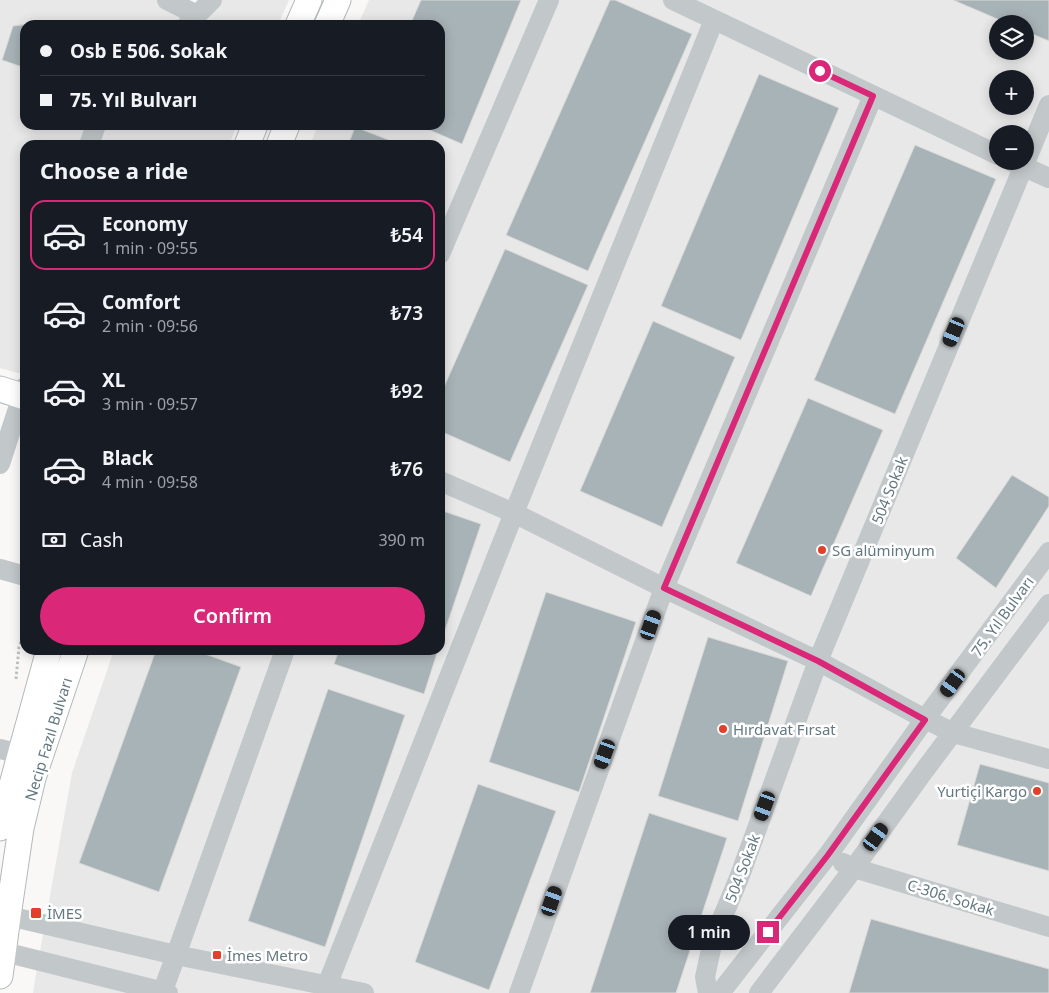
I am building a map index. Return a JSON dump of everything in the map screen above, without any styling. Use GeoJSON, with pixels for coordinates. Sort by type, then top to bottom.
{"type":"FeatureCollection","features":[{"type":"Feature","properties":{"kind":"main road"},"geometry":{"type":"LineString","coordinates":[[300,20],[309,0]]}},
{"type":"Feature","properties":{"kind":"main road"},"geometry":{"type":"LineString","coordinates":[[329,20],[338,0]]}},
{"type":"Feature","properties":{"kind":"main road","name":"Necip Fazıl Bulvarı"},"geometry":{"type":"LineString","coordinates":[[0,828],[10,752],[47,655]]}},
{"type":"Feature","properties":{"kind":"main road","name":"Necip Fazıl Bulvarı"},"geometry":{"type":"LineString","coordinates":[[0,976],[4,915],[32,778],[74,655]]}},
{"type":"Feature","properties":{"kind":"street"},"geometry":{"type":"LineString","coordinates":[[168,0],[192,20],[212,0]]}},
{"type":"Feature","properties":{"kind":"street"},"geometry":{"type":"LineString","coordinates":[[445,242],[549,0]]}},
{"type":"Feature","properties":{"kind":"street"},"geometry":{"type":"LineString","coordinates":[[673,0],[989,151]]}},
{"type":"Feature","properties":{"kind":"street"},"geometry":{"type":"LineString","coordinates":[[326,989],[514,513],[714,20]]}},
{"type":"Feature","properties":{"kind":"street"},"geometry":{"type":"LineString","coordinates":[[519,993],[664,588],[873,96]]}},
{"type":"Feature","properties":{"kind":"street","name":"504 Sokak"},"geometry":{"type":"LineString","coordinates":[[1034,133],[1049,105]]}},
{"type":"Feature","properties":{"kind":"street","name":"504 Sokak"},"geometry":{"type":"LineString","coordinates":[[708,993],[705,977],[713,940],[739,878],[818,661],[1015,170]]}},
{"type":"Feature","properties":{"kind":"street"},"geometry":{"type":"LineString","coordinates":[[1031,170],[1049,178]]}},
{"type":"Feature","properties":{"kind":"street"},"geometry":{"type":"LineString","coordinates":[[0,464],[18,392]]}},
{"type":"Feature","properties":{"kind":"street"},"geometry":{"type":"LineString","coordinates":[[445,483],[514,513],[664,588],[818,661],[925,720],[954,733],[1049,759]]}},
{"type":"Feature","properties":{"kind":"street","name":"75. Yıl Bulvarı"},"geometry":{"type":"LineString","coordinates":[[720,993],[828,855],[925,720],[1046,562]]}},
{"type":"Feature","properties":{"kind":"street"},"geometry":{"type":"LineString","coordinates":[[0,569],[20,575]]}},
{"type":"Feature","properties":{"kind":"street","name":"75. Yıl Bulvarı"},"geometry":{"type":"LineString","coordinates":[[759,993],[1049,604]]}},
{"type":"Feature","properties":{"kind":"street"},"geometry":{"type":"LineString","coordinates":[[1,952],[164,993],[283,655]]}},
{"type":"Feature","properties":{"kind":"street","name":"C-306. Sokak"},"geometry":{"type":"LineString","coordinates":[[828,855],[854,868],[1049,926]]}},
{"type":"Feature","properties":{"kind":"street"},"geometry":{"type":"LineString","coordinates":[[4,915],[326,989],[364,993]]}},
{"type":"Feature","properties":{"kind":"path"},"geometry":{"type":"LineString","coordinates":[[16,682],[20,644]]}},
{"type":"Feature","properties":{"kind":"shaded area"},"geometry":{"type":"Polygon","coordinates":[[[0,0],[185,0],[172,13],[206,0],[289,0],[280,20],[20,20],[20,130],[235,130],[231,140],[20,140],[20,374],[0,368],[0,0]]]}},
{"type":"Feature","properties":{"kind":"shaded area","name":"İMES"},"geometry":{"type":"Polygon","coordinates":[[[369,0],[1049,0],[1049,993],[33,993],[72,773],[112,655],[445,655],[445,140],[312,140],[316,130],[445,130],[445,20],[360,20],[369,0]]]}},
{"type":"Feature","properties":{"kind":"building"},"geometry":{"type":"Polygon","coordinates":[[[421,0],[521,0],[462,144],[430,130],[445,130],[445,20],[412,20],[421,0]]]}},
{"type":"Feature","properties":{"kind":"building"},"geometry":{"type":"Polygon","coordinates":[[[610,0],[615,0],[692,34],[588,271],[506,235],[610,0]]]}},
{"type":"Feature","properties":{"kind":"building"},"geometry":{"type":"Polygon","coordinates":[[[953,0],[1049,0],[1049,41],[1034,35],[1034,15],[989,15],[953,0]]]}},
{"type":"Feature","properties":{"kind":"building"},"geometry":{"type":"Polygon","coordinates":[[[20,25],[20,66],[2,60],[13,26],[20,25]]]}},
{"type":"Feature","properties":{"kind":"building"},"geometry":{"type":"Polygon","coordinates":[[[759,74],[839,108],[741,340],[661,306],[759,74]]]}},
{"type":"Feature","properties":{"kind":"building"},"geometry":{"type":"Polygon","coordinates":[[[354,130],[363,130],[389,140],[350,140],[354,130]]]}},
{"type":"Feature","properties":{"kind":"building"},"geometry":{"type":"Polygon","coordinates":[[[915,145],[996,179],[895,414],[814,380],[915,145]]]}},
{"type":"Feature","properties":{"kind":"building"},"geometry":{"type":"Polygon","coordinates":[[[505,249],[588,285],[510,462],[445,433],[445,385],[505,249]]]}},
{"type":"Feature","properties":{"kind":"building"},"geometry":{"type":"Polygon","coordinates":[[[653,321],[735,357],[662,527],[580,491],[653,321]]]}},
{"type":"Feature","properties":{"kind":"building"},"geometry":{"type":"Polygon","coordinates":[[[808,398],[883,430],[811,596],[736,563],[808,398]]]}},
{"type":"Feature","properties":{"kind":"building"},"geometry":{"type":"Polygon","coordinates":[[[1012,475],[1049,497],[1049,506],[996,588],[956,558],[1012,475]]]}},
{"type":"Feature","properties":{"kind":"building"},"geometry":{"type":"Polygon","coordinates":[[[445,512],[481,524],[445,630],[445,512]]]}},
{"type":"Feature","properties":{"kind":"building"},"geometry":{"type":"Polygon","coordinates":[[[546,592],[636,622],[579,792],[489,762],[546,592]]]}},
{"type":"Feature","properties":{"kind":"building","name":"Hırdavat Fırsat"},"geometry":{"type":"Polygon","coordinates":[[[708,637],[788,661],[738,821],[658,796],[708,637]]]}},
{"type":"Feature","properties":{"kind":"building"},"geometry":{"type":"Polygon","coordinates":[[[154,655],[208,655],[241,667],[159,892],[79,863],[154,655]]]}},
{"type":"Feature","properties":{"kind":"building"},"geometry":{"type":"Polygon","coordinates":[[[337,655],[436,655],[424,694],[334,664],[337,655]]]}},
{"type":"Feature","properties":{"kind":"building"},"geometry":{"type":"Polygon","coordinates":[[[328,689],[405,715],[325,947],[248,921],[328,689]]]}},
{"type":"Feature","properties":{"kind":"building"},"geometry":{"type":"Polygon","coordinates":[[[980,764],[1049,783],[1049,871],[957,845],[980,764]]]}},
{"type":"Feature","properties":{"kind":"building"},"geometry":{"type":"Polygon","coordinates":[[[478,784],[556,811],[489,990],[415,962],[478,784]]]}},
{"type":"Feature","properties":{"kind":"building"},"geometry":{"type":"Polygon","coordinates":[[[649,813],[727,838],[676,993],[590,993],[649,813]]]}},
{"type":"Feature","properties":{"kind":"building"},"geometry":{"type":"Polygon","coordinates":[[[871,919],[1049,969],[1049,993],[849,993],[871,919]]]}},
{"type":"Feature","properties":{"kind":"place","name":"SG alüminyum"},"geometry":{"type":"Point","coordinates":[822,550]}},
{"type":"Feature","properties":{"kind":"place","name":"Hırdavat Fırsat"},"geometry":{"type":"Point","coordinates":[723,729]}},
{"type":"Feature","properties":{"kind":"place","name":"Yurtiçi Kargo"},"geometry":{"type":"Point","coordinates":[1037,791]}},
{"type":"Feature","properties":{"kind":"place","name":"İMES"},"geometry":{"type":"Point","coordinates":[36,913]}},
{"type":"Feature","properties":{"kind":"place","name":"İmes Metro"},"geometry":{"type":"Point","coordinates":[217,955]}},
{"type":"Feature","properties":{"kind":"route"},"geometry":{"type":"LineString","coordinates":[[768,932],[828,855],[925,720],[818,661],[664,588],[873,96],[820,71]]}}]}
